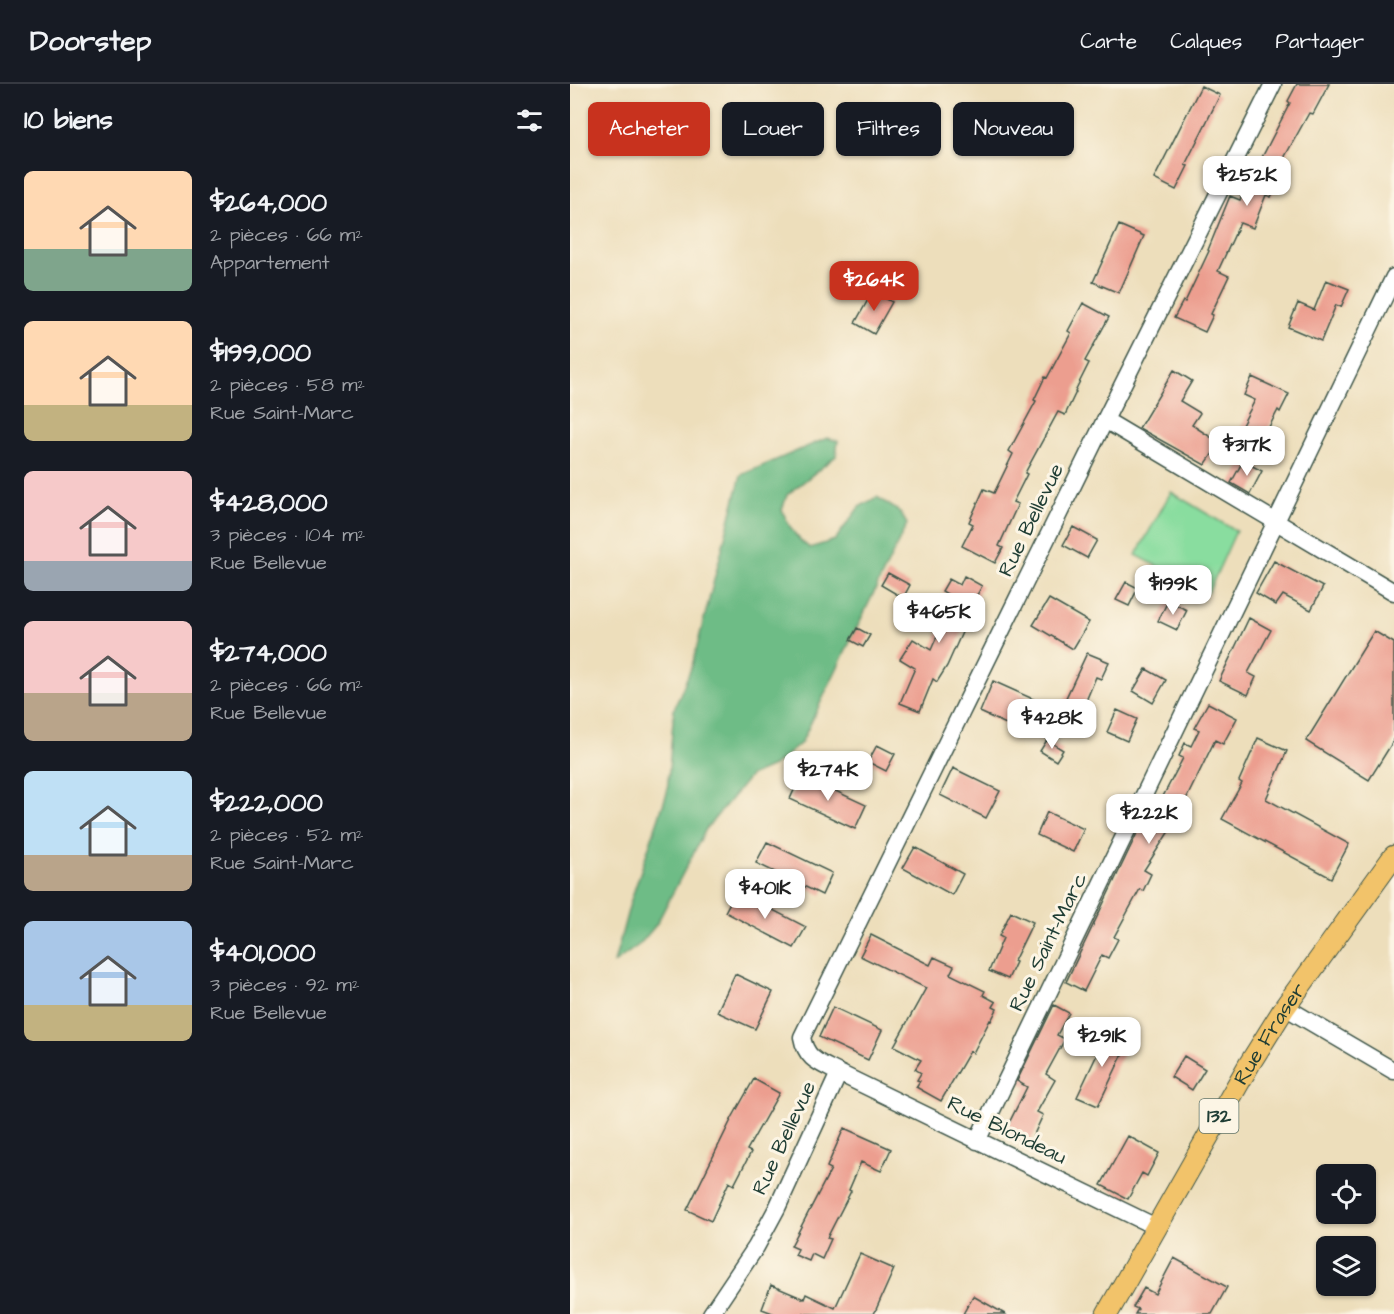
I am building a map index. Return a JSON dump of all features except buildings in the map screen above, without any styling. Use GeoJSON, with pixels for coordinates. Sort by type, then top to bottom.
{"type":"FeatureCollection","features":[{"type":"Feature","properties":{"kind":"main road","name":"Rue Fraser"},"geometry":{"type":"LineString","coordinates":[[1107,1314],[1214,1124],[1286,1007],[1394,856]]}},
{"type":"Feature","properties":{"kind":"street","name":"Rue Bellevue"},"geometry":{"type":"LineString","coordinates":[[711,1314],[761,1238],[839,1073],[810,1058],[804,1049],[802,1037],[1273,84]]}},
{"type":"Feature","properties":{"kind":"street","name":"Rue Saint-Marc"},"geometry":{"type":"LineString","coordinates":[[977,1141],[1394,277]]}},
{"type":"Feature","properties":{"kind":"street"},"geometry":{"type":"LineString","coordinates":[[1105,420],[1394,592]]}},
{"type":"Feature","properties":{"kind":"street"},"geometry":{"type":"LineString","coordinates":[[1286,1007],[1394,1071]]}},
{"type":"Feature","properties":{"kind":"street","name":"Rue Blondeau"},"geometry":{"type":"LineString","coordinates":[[839,1073],[1156,1227]]}},
{"type":"Feature","properties":{"kind":"green space"},"geometry":{"type":"Polygon","coordinates":[[[827,438],[838,441],[836,456],[787,495],[782,510],[796,536],[810,548],[835,540],[859,507],[877,497],[900,512],[907,524],[801,743],[775,765],[750,776],[706,829],[656,925],[640,944],[614,963],[630,903],[667,793],[674,709],[692,666],[741,475],[827,438]]]}},
{"type":"Feature","properties":{"kind":"green space"},"geometry":{"type":"Polygon","coordinates":[[[1171,492],[1236,531],[1208,593],[1136,555],[1171,492]]]}}]}
